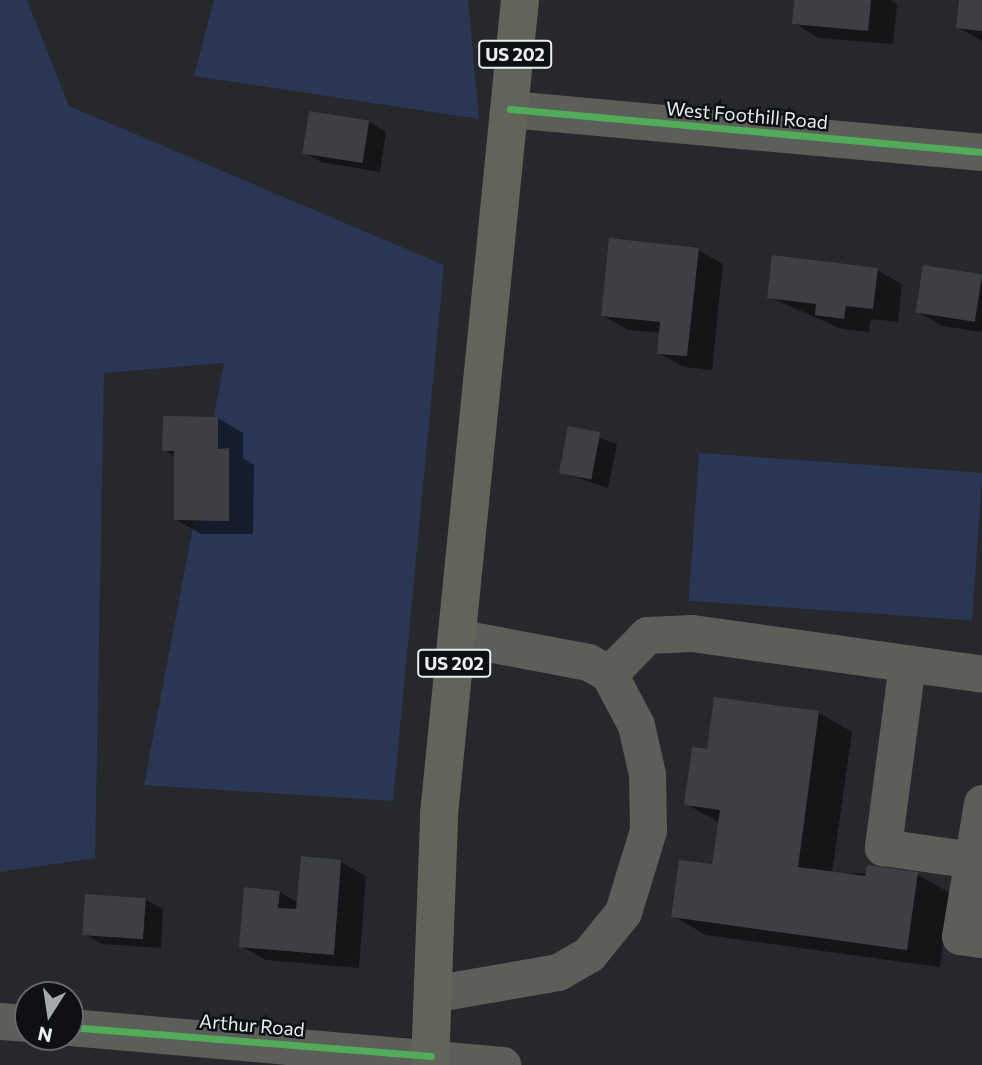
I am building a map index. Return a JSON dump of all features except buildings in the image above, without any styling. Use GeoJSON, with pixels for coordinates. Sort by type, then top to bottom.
{"type":"FeatureCollection","features":[{"type":"Feature","properties":{"kind":"highway","name":"US 202"},"geometry":{"type":"LineString","coordinates":[[430,1060],[439,814],[520,0]]}},
{"type":"Feature","properties":{"kind":"street","name":"West Foothill Road"},"geometry":{"type":"LineString","coordinates":[[510,109],[982,152]]}},
{"type":"Feature","properties":{"kind":"street"},"geometry":{"type":"LineString","coordinates":[[609,674],[647,635],[692,633],[982,674]]}},
{"type":"Feature","properties":{"kind":"street"},"geometry":{"type":"LineString","coordinates":[[432,994],[558,972],[589,954],[623,912],[648,830],[647,774],[636,725],[609,674],[588,662],[456,637]]}},
{"type":"Feature","properties":{"kind":"street"},"geometry":{"type":"LineString","coordinates":[[908,664],[883,847],[973,860]]}},
{"type":"Feature","properties":{"kind":"street"},"geometry":{"type":"LineString","coordinates":[[982,803],[960,936],[982,939]]}},
{"type":"Feature","properties":{"kind":"street","name":"Arthur Road"},"geometry":{"type":"LineString","coordinates":[[84,1028],[502,1065]]}},
{"type":"Feature","properties":{"kind":"shaded area"},"geometry":{"type":"Polygon","coordinates":[[[0,0],[27,0],[69,106],[444,265],[393,801],[144,785],[224,363],[104,373],[95,858],[0,872],[0,0]]]}},
{"type":"Feature","properties":{"kind":"shaded area"},"geometry":{"type":"Polygon","coordinates":[[[214,0],[468,0],[479,119],[194,76],[214,0]]]}},
{"type":"Feature","properties":{"kind":"shaded area"},"geometry":{"type":"Polygon","coordinates":[[[699,453],[982,473],[972,620],[689,601],[699,453]]]}},
{"type":"Feature","properties":{"kind":"cycle path"},"geometry":{"type":"LineString","coordinates":[[510,109],[982,152]]}},
{"type":"Feature","properties":{"kind":"cycle path"},"geometry":{"type":"LineString","coordinates":[[84,1028],[431,1056]]}}]}
